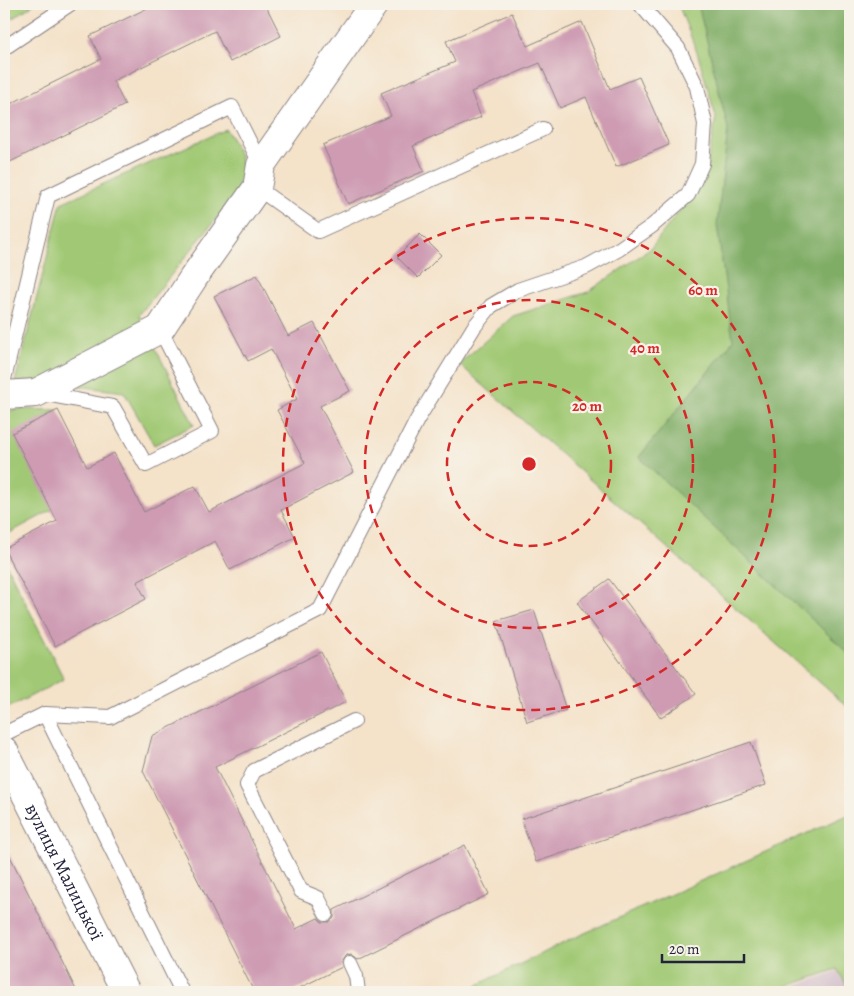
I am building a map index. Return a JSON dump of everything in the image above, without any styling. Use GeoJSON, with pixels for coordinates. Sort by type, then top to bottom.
{"type":"FeatureCollection","features":[{"type":"Feature","properties":{"kind":"street"},"geometry":{"type":"LineString","coordinates":[[4,395],[36,393],[160,329],[374,4]]}},
{"type":"Feature","properties":{"kind":"street","name":"вулиця Малицької"},"geometry":{"type":"LineString","coordinates":[[4,751],[126,992]]}},
{"type":"Feature","properties":{"kind":"lane"},"geometry":{"type":"LineString","coordinates":[[4,48],[70,4]]}},
{"type":"Feature","properties":{"kind":"lane"},"geometry":{"type":"LineString","coordinates":[[4,734],[45,714],[110,717],[320,610],[417,420],[474,327],[491,306],[518,290],[586,267],[619,249],[652,226],[688,195],[702,164],[705,124],[697,87],[678,48],[640,4]]}},
{"type":"Feature","properties":{"kind":"lane"},"geometry":{"type":"LineString","coordinates":[[4,379],[48,196],[232,106],[259,176],[318,231],[543,129]]}},
{"type":"Feature","properties":{"kind":"lane"},"geometry":{"type":"LineString","coordinates":[[36,393],[113,407],[146,465],[212,431],[160,329]]}},
{"type":"Feature","properties":{"kind":"lane"},"geometry":{"type":"LineString","coordinates":[[45,714],[182,992]]}},
{"type":"Feature","properties":{"kind":"lane"},"geometry":{"type":"LineString","coordinates":[[326,914],[318,898],[301,891],[247,785],[254,771],[354,721]]}},
{"type":"Feature","properties":{"kind":"lane"},"geometry":{"type":"LineString","coordinates":[[350,963],[356,976],[358,992]]}},
{"type":"Feature","properties":{"kind":"shaded area"},"geometry":{"type":"Polygon","coordinates":[[[837,971],[850,992],[778,992],[837,971]]]}},
{"type":"Feature","properties":{"kind":"green space"},"geometry":{"type":"Polygon","coordinates":[[[4,4],[34,4],[4,24],[4,4]]]}},
{"type":"Feature","properties":{"kind":"green space"},"geometry":{"type":"Polygon","coordinates":[[[678,4],[850,4],[850,709],[459,364],[513,316],[588,292],[650,249],[705,178],[716,117],[698,55],[678,4]]]}},
{"type":"Feature","properties":{"kind":"green space"},"geometry":{"type":"Polygon","coordinates":[[[698,4],[850,4],[850,655],[639,457],[733,341],[717,225],[728,129],[698,4]]]}},
{"type":"Feature","properties":{"kind":"green space"},"geometry":{"type":"Polygon","coordinates":[[[226,129],[240,155],[244,184],[139,315],[194,425],[154,445],[124,392],[40,381],[15,382],[61,203],[226,129]]]}},
{"type":"Feature","properties":{"kind":"green space"},"geometry":{"type":"Polygon","coordinates":[[[23,409],[58,410],[13,434],[52,510],[4,536],[4,411],[23,409]]]}},
{"type":"Feature","properties":{"kind":"green space"},"geometry":{"type":"Polygon","coordinates":[[[4,560],[64,679],[4,710],[4,560]]]}},
{"type":"Feature","properties":{"kind":"green space"},"geometry":{"type":"Polygon","coordinates":[[[850,814],[850,991],[837,969],[771,992],[463,992],[576,937],[850,814]]]}},
{"type":"Feature","properties":{"kind":"building"},"geometry":{"type":"Polygon","coordinates":[[[156,4],[265,4],[281,36],[230,62],[215,31],[113,81],[125,105],[4,165],[4,107],[101,59],[90,36],[156,4]]]}},
{"type":"Feature","properties":{"kind":"building"},"geometry":{"type":"Polygon","coordinates":[[[512,13],[527,46],[582,22],[610,89],[639,77],[669,145],[616,167],[586,97],[560,108],[540,63],[471,92],[481,117],[413,146],[424,171],[348,204],[323,145],[391,116],[381,93],[455,62],[446,41],[512,13]]]}},
{"type":"Feature","properties":{"kind":"building"},"geometry":{"type":"Polygon","coordinates":[[[420,234],[441,255],[418,278],[397,257],[420,234]]]}},
{"type":"Feature","properties":{"kind":"building"},"geometry":{"type":"Polygon","coordinates":[[[257,275],[288,336],[314,323],[350,391],[320,406],[354,472],[281,510],[295,537],[230,570],[215,541],[137,582],[146,599],[55,646],[4,549],[57,521],[12,433],[58,410],[87,467],[114,453],[144,512],[195,486],[209,512],[305,463],[277,410],[297,399],[271,349],[248,361],[214,296],[257,275]]]}},
{"type":"Feature","properties":{"kind":"building"},"geometry":{"type":"Polygon","coordinates":[[[609,579],[696,694],[661,718],[577,602],[609,579]]]}},
{"type":"Feature","properties":{"kind":"building"},"geometry":{"type":"Polygon","coordinates":[[[534,610],[566,710],[527,722],[496,621],[534,610]]]}},
{"type":"Feature","properties":{"kind":"building"},"geometry":{"type":"Polygon","coordinates":[[[321,652],[346,702],[215,767],[296,929],[318,918],[322,922],[329,922],[334,918],[334,910],[465,845],[489,894],[358,959],[351,954],[346,955],[341,962],[342,967],[291,992],[254,992],[143,771],[152,736],[321,652]]]}},
{"type":"Feature","properties":{"kind":"building"},"geometry":{"type":"Polygon","coordinates":[[[751,742],[766,785],[536,862],[521,819],[751,742]]]}},
{"type":"Feature","properties":{"kind":"building"},"geometry":{"type":"Polygon","coordinates":[[[4,844],[77,992],[4,992],[4,844]]]}}]}
